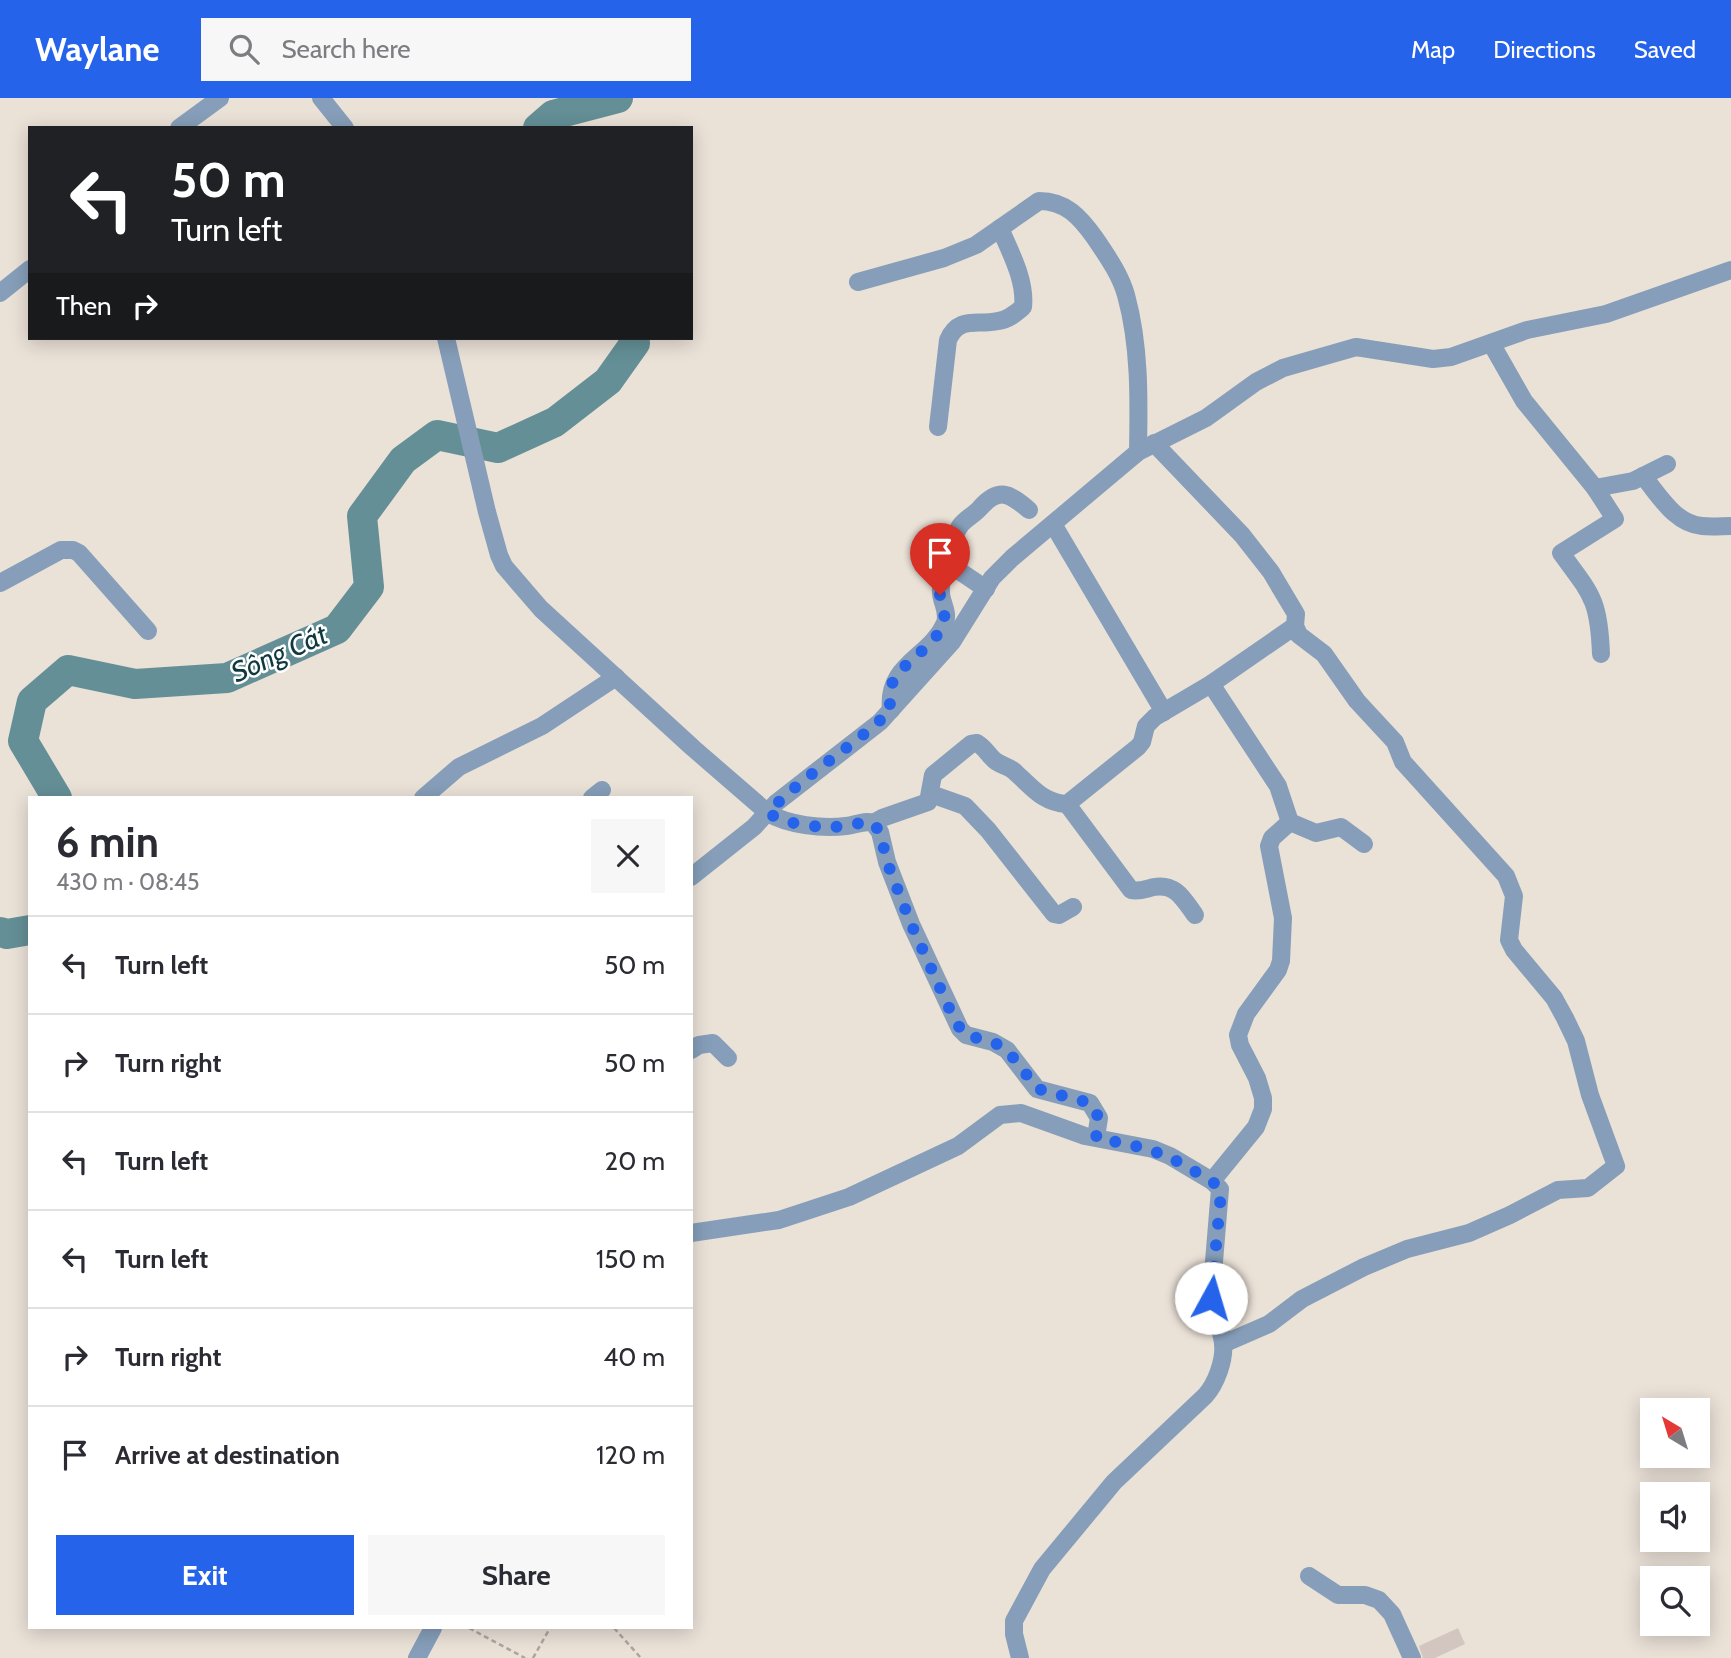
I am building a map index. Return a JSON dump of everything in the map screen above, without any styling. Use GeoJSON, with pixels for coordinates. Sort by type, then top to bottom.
{"type":"FeatureCollection","features":[{"type":"Feature","properties":{"kind":"street"},"geometry":{"type":"LineString","coordinates":[[182,126],[220,98]]}},
{"type":"Feature","properties":{"kind":"street"},"geometry":{"type":"LineString","coordinates":[[321,98],[343,126]]}},
{"type":"Feature","properties":{"kind":"street"},"geometry":{"type":"LineString","coordinates":[[858,282],[944,258],[976,245],[1039,201],[1051,201],[1067,206],[1084,223],[1114,267],[1125,293],[1133,333],[1146,448],[1242,535],[1264,563],[1296,614],[1295,626],[1298,635],[1324,654],[1357,701],[1395,742],[1403,762],[1506,877],[1514,897],[1509,940],[1514,950],[1554,998],[1576,1041],[1590,1095],[1616,1166],[1588,1188],[1558,1190],[1469,1233],[1407,1249],[1364,1267],[1302,1299],[1269,1324],[1223,1344]]}},
{"type":"Feature","properties":{"kind":"street"},"geometry":{"type":"LineString","coordinates":[[938,427],[948,340],[953,330],[960,324],[999,321],[1013,316],[1023,307],[1024,297],[1018,273],[1000,228]]}},
{"type":"Feature","properties":{"kind":"street"},"geometry":{"type":"LineString","coordinates":[[693,875],[740,840],[786,796],[869,731],[891,710],[952,642],[1002,568],[1146,448],[1206,418],[1273,372],[1349,348],[1364,347],[1433,359],[1451,357],[1527,330],[1606,314],[1731,270]]}},
{"type":"Feature","properties":{"kind":"street"},"geometry":{"type":"LineString","coordinates":[[0,293],[28,271]]}},
{"type":"Feature","properties":{"kind":"street"},"geometry":{"type":"LineString","coordinates":[[447,340],[486,512],[499,555],[513,578],[541,609],[616,677],[768,813],[782,820],[842,827],[873,823],[922,805],[929,800],[933,775],[971,744],[977,743],[984,746],[996,762],[1015,771],[1034,792],[1058,803],[1067,804],[1138,747],[1148,723],[1211,684],[1295,626]]}},
{"type":"Feature","properties":{"kind":"street"},"geometry":{"type":"LineString","coordinates":[[1491,343],[1524,401],[1595,488],[1615,519],[1561,553],[1592,595],[1597,610],[1601,654]]}},
{"type":"Feature","properties":{"kind":"street"},"geometry":{"type":"LineString","coordinates":[[1595,488],[1633,481],[1667,464]]}},
{"type":"Feature","properties":{"kind":"street"},"geometry":{"type":"LineString","coordinates":[[1643,476],[1675,514],[1688,524],[1705,527],[1731,526]]}},
{"type":"Feature","properties":{"kind":"street"},"geometry":{"type":"LineString","coordinates":[[891,710],[891,687],[901,672],[939,633],[945,622],[947,614],[940,595],[946,562],[961,524],[987,500],[1001,494],[1010,495],[1029,510]]}},
{"type":"Feature","properties":{"kind":"street"},"geometry":{"type":"LineString","coordinates":[[1053,524],[1164,712]]}},
{"type":"Feature","properties":{"kind":"street"},"geometry":{"type":"LineString","coordinates":[[0,583],[61,550],[73,550],[79,553],[148,631]]}},
{"type":"Feature","properties":{"kind":"street"},"geometry":{"type":"LineString","coordinates":[[946,562],[986,589]]}},
{"type":"Feature","properties":{"kind":"street"},"geometry":{"type":"LineString","coordinates":[[425,796],[459,767],[542,726],[616,677]]}},
{"type":"Feature","properties":{"kind":"street"},"geometry":{"type":"LineString","coordinates":[[1211,684],[1278,786],[1290,822],[1316,833],[1341,827],[1364,844]]}},
{"type":"Feature","properties":{"kind":"street"},"geometry":{"type":"LineString","coordinates":[[931,794],[965,806],[988,830],[1054,914],[1059,915],[1073,907]]}},
{"type":"Feature","properties":{"kind":"street"},"geometry":{"type":"LineString","coordinates":[[1067,804],[1131,890],[1139,891],[1156,886],[1171,888],[1195,915]]}},
{"type":"Feature","properties":{"kind":"street"},"geometry":{"type":"LineString","coordinates":[[1212,1181],[1256,1127],[1263,1108],[1257,1078],[1240,1045],[1238,1035],[1246,1014],[1278,970],[1281,961],[1283,918],[1269,846],[1272,838],[1290,822]]}},
{"type":"Feature","properties":{"kind":"street"},"geometry":{"type":"LineString","coordinates":[[873,823],[880,832],[887,862],[911,924],[960,1029],[965,1035],[993,1042],[1007,1050],[1038,1089],[1090,1103],[1099,1118],[1096,1138]]}},
{"type":"Feature","properties":{"kind":"street"},"geometry":{"type":"LineString","coordinates":[[693,1049],[713,1043],[728,1058]]}},
{"type":"Feature","properties":{"kind":"street"},"geometry":{"type":"LineString","coordinates":[[693,1233],[779,1220],[849,1198],[958,1146],[1004,1113],[1021,1112],[1085,1136],[1153,1149],[1212,1181],[1221,1193],[1211,1298],[1211,1307],[1223,1344],[1218,1372],[1211,1389],[1114,1482],[1042,1569],[1014,1621],[1020,1658]]}},
{"type":"Feature","properties":{"kind":"street"},"geometry":{"type":"LineString","coordinates":[[1309,1576],[1338,1595],[1365,1595],[1379,1600],[1392,1614],[1412,1658]]}},
{"type":"Feature","properties":{"kind":"street"},"geometry":{"type":"LineString","coordinates":[[417,1658],[432,1629]]}},
{"type":"Feature","properties":{"kind":"path"},"geometry":{"type":"LineString","coordinates":[[471,1629],[525,1658]]}},
{"type":"Feature","properties":{"kind":"path"},"geometry":{"type":"LineString","coordinates":[[533,1658],[549,1629]]}},
{"type":"Feature","properties":{"kind":"path"},"geometry":{"type":"LineString","coordinates":[[615,1629],[641,1658]]}},
{"type":"Feature","properties":{"kind":"path"},"geometry":{"type":"LineString","coordinates":[[515,1658],[516,1652]]}},
{"type":"Feature","properties":{"kind":"building"},"geometry":{"type":"Polygon","coordinates":[[[1458,1628],[1465,1644],[1435,1658],[1423,1658],[1419,1646],[1458,1628]]]}},
{"type":"Feature","properties":{"kind":"waterway","name":"Sông Cát"},"geometry":{"type":"LineString","coordinates":[[540,126],[553,115],[618,98]]}},
{"type":"Feature","properties":{"kind":"waterway","name":"Sông Cát"},"geometry":{"type":"LineString","coordinates":[[56,796],[23,741],[32,701],[68,670],[135,684],[227,678],[337,629],[369,587],[362,516],[403,460],[437,435],[498,448],[555,422],[608,381],[635,343],[634,340]]}},
{"type":"Feature","properties":{"kind":"waterway","name":"Sông Cát"},"geometry":{"type":"LineString","coordinates":[[0,932],[7,934],[28,930]]}},
{"type":"Feature","properties":{"kind":"route"},"geometry":{"type":"LineString","coordinates":[[940,595],[947,614],[945,622],[939,633],[901,672],[891,687],[891,710],[869,731],[776,803],[768,813],[782,820],[812,825],[842,827],[869,821],[873,823],[880,832],[887,862],[911,924],[948,1000],[955,1021],[965,1035],[1002,1046],[1038,1089],[1090,1103],[1099,1118],[1096,1138],[1153,1149],[1170,1156],[1217,1185],[1221,1193],[1211,1298]]}}]}
